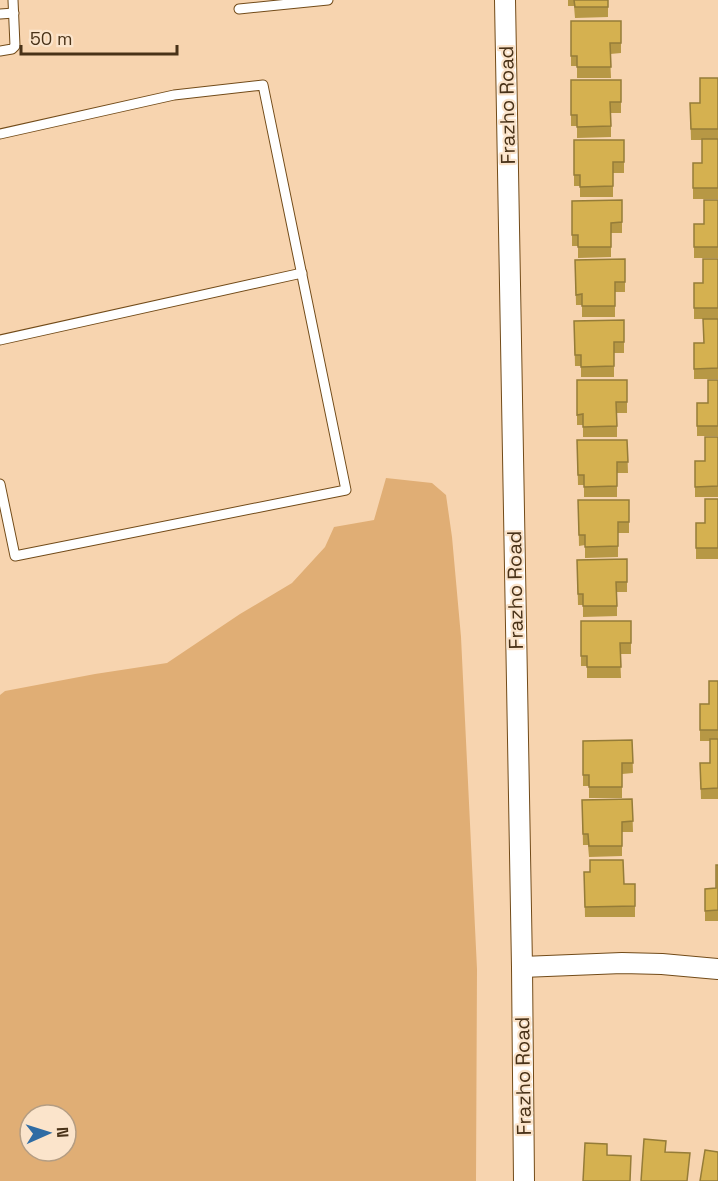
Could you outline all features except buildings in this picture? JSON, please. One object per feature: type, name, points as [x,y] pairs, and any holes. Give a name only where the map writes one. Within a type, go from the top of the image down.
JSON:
[{"type":"street","name":"Frazho Road","points":[[505,0],[524,1181]]},
{"type":"street","points":[[522,967],[642,963],[718,969]]},
{"type":"lane","points":[[0,51],[12,49],[15,46],[13,0]]},
{"type":"lane","points":[[239,9],[328,0]]},
{"type":"lane","points":[[0,14],[14,13]]},
{"type":"lane","points":[[0,134],[174,95],[263,85],[346,490],[15,556],[0,484]]},
{"type":"lane","points":[[0,340],[302,273]]},
{"type":"shaded area","points":[[386,478],[432,483],[446,495],[461,637],[477,969],[476,1181],[0,1181],[0,695],[5,691],[167,663],[240,614],[292,583],[325,547],[334,527],[374,520]]}]
